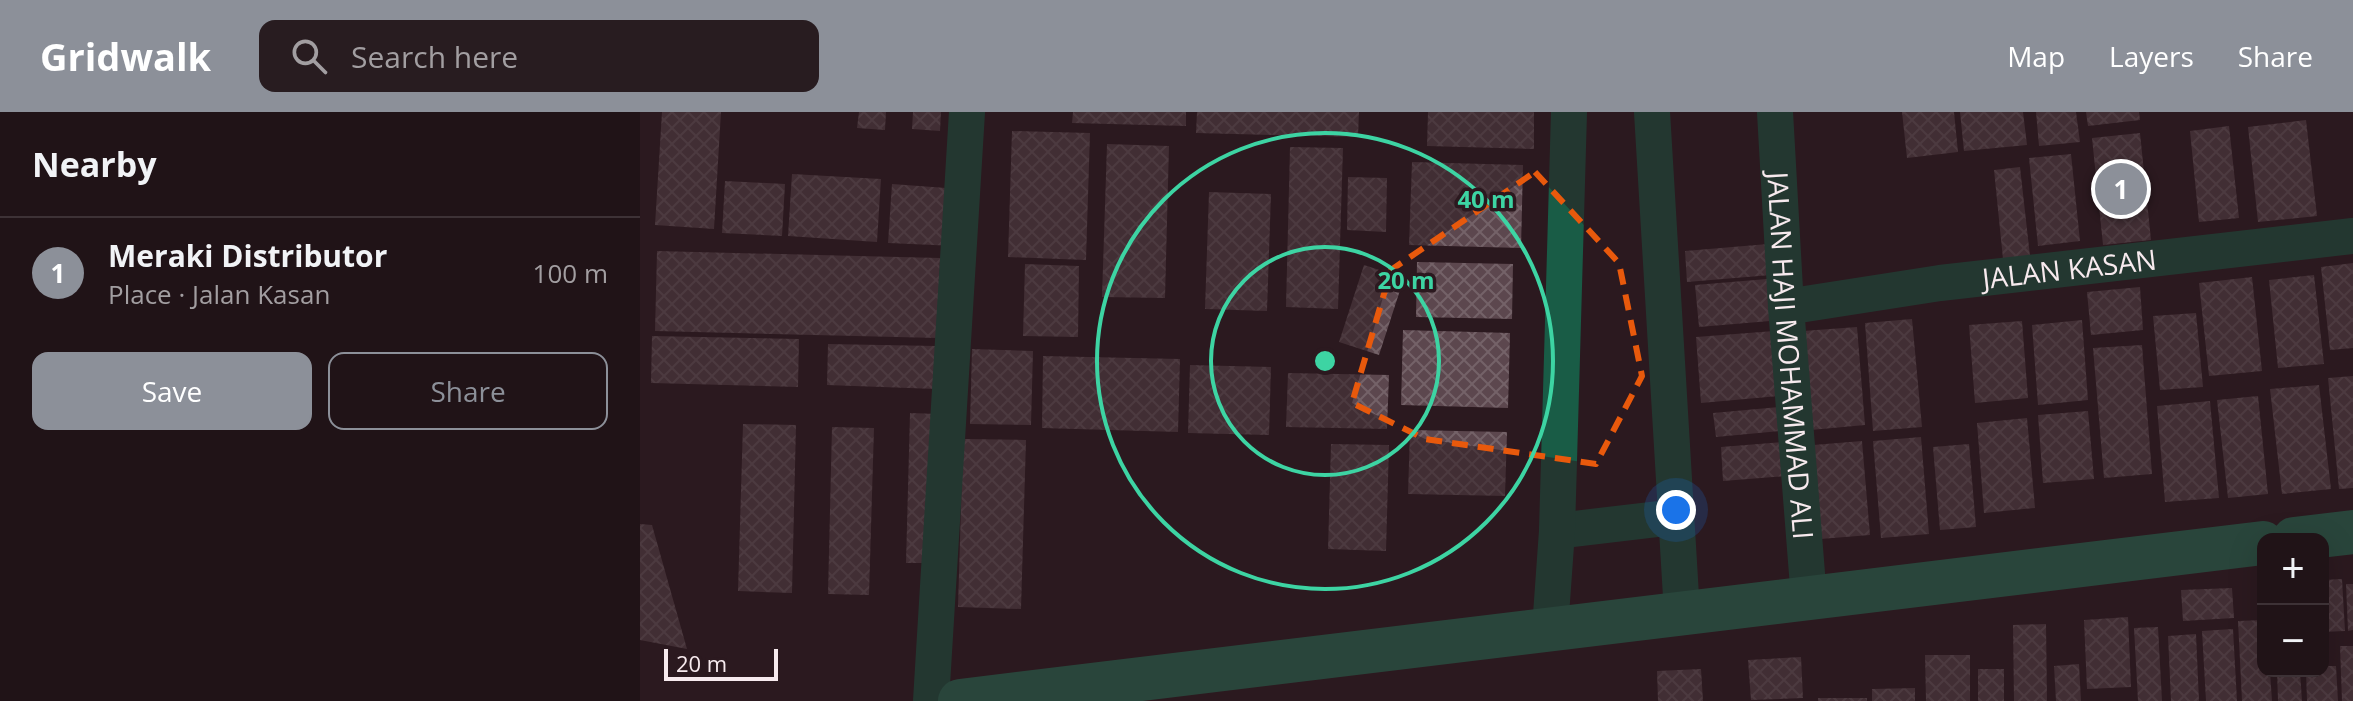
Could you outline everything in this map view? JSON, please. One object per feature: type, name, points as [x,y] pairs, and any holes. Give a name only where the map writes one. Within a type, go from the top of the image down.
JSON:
[{"type":"street","points":[[931,701],[967,112]]},
{"type":"street","points":[[1550,629],[1557,531],[1569,112]]},
{"type":"street","points":[[1652,112],[1682,613]]},
{"type":"street","name":"JALAN HAJI MOHAMMAD ALI","points":[[1775,112],[1786,307],[1809,599]]},
{"type":"street","name":"JALAN KASAN","points":[[1786,307],[1940,283],[2353,236]]},
{"type":"street","points":[[1557,531],[1675,517]]},
{"type":"street","points":[[2329,535],[2353,532]]},
{"type":"street","points":[[960,701],[2257,544]]},
{"type":"highlighted area","points":[[1535,172],[1619,263],[1642,376],[1596,464],[1425,439],[1352,403],[1391,270]]},
{"type":"building","points":[[662,112],[721,112],[714,229],[655,225]]},
{"type":"building","points":[[859,112],[886,112],[885,130],[857,128]]},
{"type":"building","points":[[913,112],[941,112],[940,131],[912,129]]},
{"type":"building","points":[[1073,112],[1186,112],[1186,126],[1072,123]]},
{"type":"building","points":[[1197,112],[1359,112],[1358,137],[1196,133]]},
{"type":"building","points":[[1428,112],[1534,112],[1534,149],[1427,146]]},
{"type":"building","points":[[1902,112],[1954,112],[1958,152],[1907,158]]},
{"type":"building","points":[[1960,112],[2023,112],[2027,145],[1964,151]]},
{"type":"building","points":[[2036,112],[2076,112],[2080,142],[2039,146]]},
{"type":"building","points":[[2086,112],[2139,112],[2140,120],[2088,126]]},
{"type":"building","points":[[2306,120],[2317,216],[2258,222],[2248,127]]},
{"type":"building","points":[[2229,126],[2239,218],[2199,222],[2190,131]]},
{"type":"building","points":[[1012,131],[1090,133],[1086,260],[1008,257]]},
{"type":"building","points":[[2140,133],[2151,240],[2103,245],[2092,138]]},
{"type":"building","points":[[1107,144],[1169,146],[1165,298],[1102,297]]},
{"type":"building","points":[[1290,147],[1343,148],[1338,309],[1286,307]]},
{"type":"building","points":[[2071,154],[2080,241],[2038,246],[2029,158]]},
{"type":"building","points":[[1412,162],[1523,165],[1521,248],[1409,245]]},
{"type":"building","points":[[2020,167],[2030,256],[2003,259],[1994,170]]},
{"type":"building","points":[[792,174],[881,179],[877,242],[788,236]]},
{"type":"building","points":[[1348,177],[1387,178],[1386,232],[1347,230]]},
{"type":"building","points":[[725,181],[785,184],[782,236],[722,233]]},
{"type":"building","points":[[892,184],[960,189],[956,246],[888,243]]},
{"type":"building","points":[[1209,192],[1271,194],[1267,311],[1205,309]]},
{"type":"building","points":[[1768,244],[1771,275],[1687,282],[1685,251]]},
{"type":"building","points":[[657,251],[940,258],[938,338],[655,331]]},
{"type":"building","points":[[1417,262],[1513,264],[1512,319],[1416,317]]},
{"type":"building","points":[[2353,263],[2353,348],[2330,350],[2321,267]]},
{"type":"building","points":[[1025,264],[1079,266],[1078,337],[1023,336]]},
{"type":"building","points":[[1364,265],[1404,278],[1379,355],[1339,342]]},
{"type":"building","points":[[2314,275],[2324,364],[2278,368],[2269,280]]},
{"type":"building","points":[[2252,277],[2262,371],[2209,376],[2199,283]]},
{"type":"building","points":[[1767,279],[1770,321],[1699,327],[1695,285]]},
{"type":"building","points":[[2140,287],[2143,330],[2091,335],[2087,292]]},
{"type":"building","points":[[2196,313],[2203,387],[2160,390],[2153,316]]},
{"type":"building","points":[[1912,319],[1922,427],[1873,431],[1865,323]]},
{"type":"building","points":[[2082,320],[2088,400],[2038,405],[2032,325]]},
{"type":"building","points":[[2022,321],[2028,398],[1975,403],[1969,325]]},
{"type":"building","points":[[1857,327],[1865,425],[1811,430],[1803,331]]},
{"type":"building","points":[[1403,330],[1510,333],[1508,408],[1401,405]]},
{"type":"building","points":[[1774,331],[1779,396],[1701,403],[1696,337]]},
{"type":"building","points":[[652,336],[799,339],[798,387],[651,383]]},
{"type":"building","points":[[828,344],[937,346],[936,389],[827,385]]},
{"type":"building","points":[[2142,345],[2152,474],[2104,478],[2093,348]]},
{"type":"building","points":[[972,349],[1033,351],[1031,425],[970,424]]},
{"type":"building","points":[[1043,356],[1180,359],[1178,432],[1042,428]]},
{"type":"building","points":[[1190,365],[1271,367],[1269,435],[1188,433]]},
{"type":"building","points":[[1288,373],[1389,375],[1387,429],[1286,427]]},
{"type":"building","points":[[2353,376],[2353,488],[2339,489],[2328,378]]},
{"type":"building","points":[[2319,385],[2331,489],[2282,494],[2270,389]]},
{"type":"building","points":[[2258,396],[2268,494],[2228,498],[2217,400]]},
{"type":"building","points":[[2210,401],[2219,498],[2165,502],[2157,406]]},
{"type":"building","points":[[1779,407],[1781,431],[1716,437],[1713,413]]},
{"type":"building","points":[[2088,411],[2094,479],[2043,483],[2038,415]]},
{"type":"building","points":[[910,413],[939,414],[935,563],[906,563]]},
{"type":"building","points":[[2027,418],[2035,508],[1984,513],[1977,423]]},
{"type":"building","points":[[743,424],[796,425],[792,593],[738,591]]},
{"type":"building","points":[[832,427],[874,428],[869,595],[828,594]]},
{"type":"building","points":[[1410,430],[1507,432],[1505,496],[1408,494]]},
{"type":"building","points":[[1921,437],[1929,534],[1881,538],[1873,441]]},
{"type":"building","points":[[963,439],[1026,440],[1021,609],[958,607]]},
{"type":"building","points":[[1862,441],[1870,535],[1808,540],[1801,446]]},
{"type":"building","points":[[1783,442],[1786,476],[1723,481],[1721,447]]},
{"type":"building","points":[[1331,444],[1389,445],[1386,551],[1328,549]]},
{"type":"building","points":[[1969,444],[1976,527],[1940,530],[1933,447]]},
{"type":"building","points":[[640,524],[652,525],[687,649],[640,640]]},
{"type":"building","points":[[2342,579],[2345,631],[2329,632],[2329,580]]},
{"type":"building","points":[[2346,584],[2353,584],[2353,630],[2348,631]]},
{"type":"building","points":[[2232,588],[2234,618],[2183,621],[2181,590]]},
{"type":"building","points":[[2128,617],[2131,687],[2087,689],[2084,620]]},
{"type":"building","points":[[2257,620],[2257,677],[2270,677],[2272,701],[2242,701],[2238,621]]},
{"type":"building","points":[[2046,624],[2047,701],[2014,701],[2013,625]]},
{"type":"building","points":[[2158,627],[2162,701],[2138,701],[2134,628]]},
{"type":"building","points":[[2233,629],[2237,701],[2206,701],[2202,631]]},
{"type":"building","points":[[2196,634],[2199,701],[2171,701],[2168,636]]},
{"type":"building","points":[[2340,646],[2353,646],[2353,701],[2342,701]]},
{"type":"building","points":[[1925,655],[1970,655],[1970,701],[1926,701]]},
{"type":"building","points":[[1801,657],[1803,698],[1751,700],[1748,660]]},
{"type":"building","points":[[2079,664],[2081,701],[2056,701],[2054,666]]},
{"type":"building","points":[[2329,666],[2336,666],[2338,701],[2307,701],[2306,677],[2329,677]]},
{"type":"building","points":[[1701,669],[1703,701],[1658,701],[1657,671]]},
{"type":"building","points":[[1978,669],[2004,669],[2004,701],[1978,701]]},
{"type":"building","points":[[2277,677],[2300,677],[2302,701],[2278,701]]},
{"type":"building","points":[[1915,688],[1915,701],[1872,701],[1872,689]]},
{"type":"building","points":[[1818,698],[1867,698],[1867,701],[1818,701]]},
{"type":"place","name":"Meraki Distributor","points":[[2121,189]]}]
